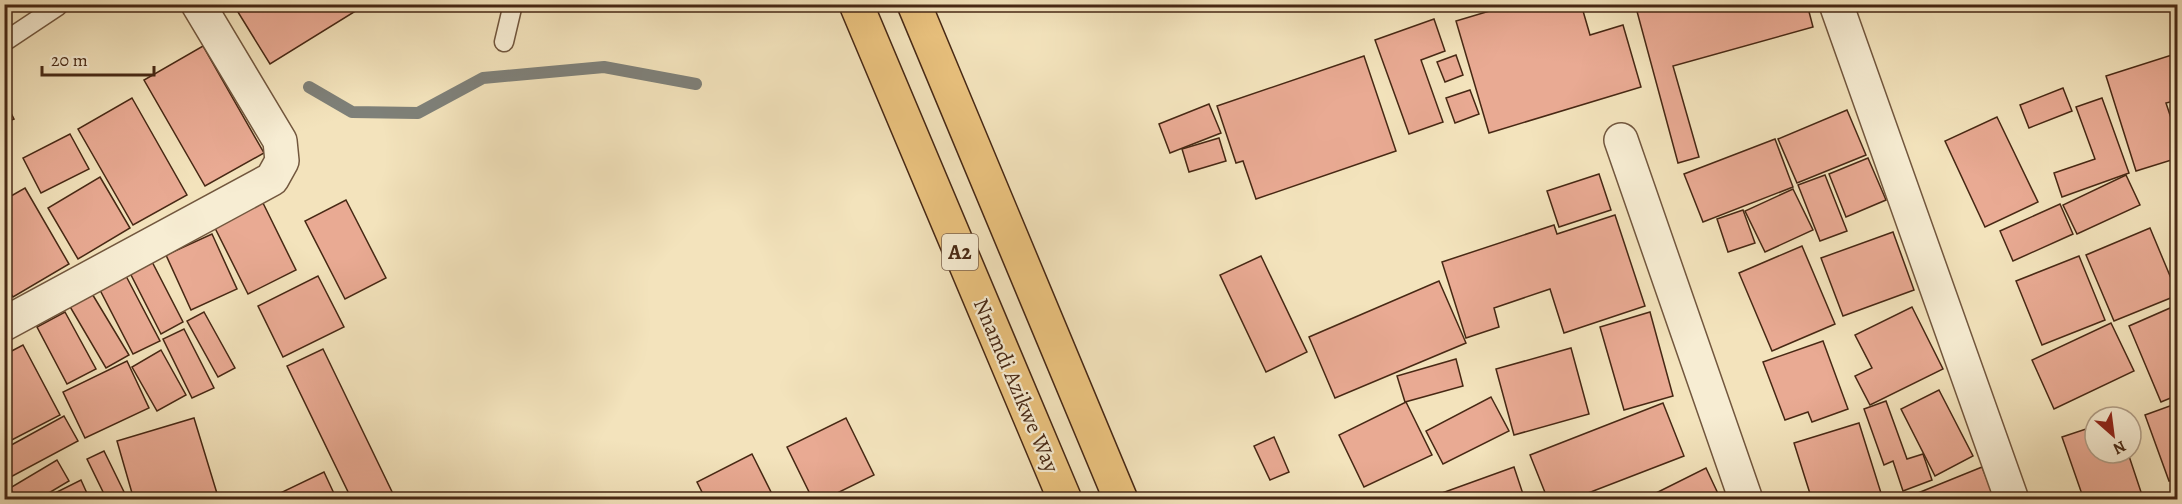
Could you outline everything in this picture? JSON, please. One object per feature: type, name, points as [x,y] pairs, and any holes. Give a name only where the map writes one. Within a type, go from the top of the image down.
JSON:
[{"type":"highway","name":"Nnamdi Azikwe Way","points":[[856,4],[1065,500]]},
{"type":"highway","name":"A2","points":[[914,4],[1121,500]]},
{"type":"street","points":[[4,324],[272,179],[282,161],[280,141],[198,4]]},
{"type":"street","points":[[1836,4],[2012,500]]},
{"type":"street","points":[[1621,140],[1746,500]]},
{"type":"lane","points":[[504,42],[513,4]]},
{"type":"lane","points":[[4,42],[58,6]]},
{"type":"building","points":[[233,4],[367,4],[270,64]]},
{"type":"building","points":[[1513,4],[1581,4],[1590,35],[1623,25],[1641,87],[1489,133],[1456,21]]},
{"type":"building","points":[[1635,4],[1807,4],[1813,27],[1673,66],[1699,157],[1678,163]]},
{"type":"building","points":[[1434,19],[1445,51],[1421,60],[1443,122],[1409,134],[1375,40]]},
{"type":"building","points":[[203,46],[264,153],[205,186],[144,80]]},
{"type":"building","points":[[2178,53],[2178,100],[2166,103],[2178,139],[2178,158],[2136,171],[2106,76]]},
{"type":"building","points":[[1456,55],[1463,75],[1445,82],[1437,62]]},
{"type":"building","points":[[1364,56],[1396,151],[1256,199],[1243,161],[1236,163],[1217,106]]},
{"type":"building","points":[[2063,88],[2072,111],[2029,128],[2020,105]]},
{"type":"building","points":[[1470,90],[1479,114],[1455,123],[1446,98]]},
{"type":"building","points":[[132,98],[187,195],[133,225],[78,129]]},
{"type":"building","points":[[2102,98],[2129,173],[2062,197],[2054,173],[2095,159],[2076,107]]},
{"type":"building","points":[[4,99],[14,119],[4,123]]},
{"type":"building","points":[[1209,104],[1221,133],[1170,153],[1159,124]]},
{"type":"building","points":[[1847,110],[1866,155],[1797,183],[1778,139]]},
{"type":"building","points":[[1997,117],[2038,202],[1985,227],[1945,141]]},
{"type":"building","points":[[70,134],[89,169],[41,193],[23,158]]},
{"type":"building","points":[[1219,138],[1226,161],[1189,172],[1182,149]]},
{"type":"building","points":[[1775,139],[1793,187],[1703,222],[1684,174]]},
{"type":"building","points":[[1868,158],[1886,200],[1846,217],[1829,174]]},
{"type":"building","points":[[1599,174],[1611,210],[1559,227],[1547,191]]},
{"type":"building","points":[[1825,175],[1847,231],[1820,241],[1798,185]]},
{"type":"building","points":[[2126,175],[2140,205],[2077,234],[2063,205]]},
{"type":"building","points":[[100,177],[130,228],[78,259],[48,208]]},
{"type":"building","points":[[25,188],[69,264],[13,297],[4,283],[4,200]]},
{"type":"building","points":[[1793,189],[1813,230],[1765,252],[1745,211]]},
{"type":"building","points":[[346,200],[386,278],[345,299],[305,221]]},
{"type":"building","points":[[262,201],[296,270],[248,294],[214,226]]},
{"type":"building","points":[[2060,204],[2073,234],[2013,261],[2000,231]]},
{"type":"building","points":[[1743,210],[1755,243],[1728,252],[1717,219]]},
{"type":"building","points":[[1615,215],[1645,306],[1564,333],[1550,289],[1494,308],[1499,327],[1466,338],[1442,262],[1554,225],[1557,234]]},
{"type":"building","points":[[2150,228],[2178,295],[2114,321],[2086,255]]},
{"type":"building","points":[[1893,232],[1914,290],[1843,316],[1821,258]]},
{"type":"building","points":[[212,234],[237,289],[191,310],[166,255]]},
{"type":"building","points":[[1802,246],[1835,324],[1772,351],[1739,273]]},
{"type":"building","points":[[148,254],[183,322],[161,334],[126,265]]},
{"type":"building","points":[[1261,256],[1307,352],[1266,372],[1220,275]]},
{"type":"building","points":[[2079,256],[2105,320],[2042,345],[2016,281]]},
{"type":"building","points":[[126,276],[160,341],[133,354],[100,290]]},
{"type":"building","points":[[318,276],[344,327],[283,357],[258,306]]},
{"type":"building","points":[[1439,281],[1466,343],[1335,398],[1309,337]]},
{"type":"building","points":[[91,292],[129,355],[106,368],[69,305]]},
{"type":"building","points":[[2177,305],[2178,395],[2161,402],[2129,326]]},
{"type":"building","points":[[1912,307],[1943,369],[1870,405],[1855,376],[1872,368],[1855,335]]},
{"type":"building","points":[[65,312],[96,369],[67,384],[37,327]]},
{"type":"building","points":[[204,312],[235,368],[218,377],[187,321]]},
{"type":"building","points":[[1650,312],[1673,396],[1624,410],[1600,327]]},
{"type":"building","points":[[2111,323],[2134,371],[2054,409],[2032,360]]},
{"type":"building","points":[[184,329],[214,388],[192,398],[163,339]]},
{"type":"building","points":[[1823,341],[1848,409],[1812,422],[1808,412],[1785,420],[1763,362]]},
{"type":"building","points":[[23,345],[60,415],[4,444],[4,355]]},
{"type":"building","points":[[1571,348],[1589,414],[1514,435],[1496,369]]},
{"type":"building","points":[[323,349],[396,500],[352,500],[287,366]]},
{"type":"building","points":[[161,350],[186,395],[157,411],[132,367]]},
{"type":"building","points":[[1456,359],[1463,386],[1405,402],[1397,376]]},
{"type":"building","points":[[127,361],[149,408],[85,438],[63,392]]},
{"type":"building","points":[[1939,390],[1973,456],[1935,476],[1901,409]]},
{"type":"building","points":[[1491,397],[1509,431],[1443,464],[1426,431]]},
{"type":"building","points":[[1886,401],[1907,459],[1923,454],[1932,480],[1903,491],[1893,461],[1884,465],[1864,409]]},
{"type":"building","points":[[1406,402],[1432,455],[1364,487],[1339,435]]},
{"type":"building","points":[[1663,403],[1684,456],[1570,500],[1548,500],[1530,455]]},
{"type":"building","points":[[2178,403],[2178,478],[2169,481],[2145,415]]},
{"type":"building","points":[[64,416],[78,441],[5,480],[4,449]]},
{"type":"building","points":[[194,418],[219,500],[134,500],[117,441]]},
{"type":"building","points":[[846,418],[874,475],[823,500],[813,500],[787,447]]},
{"type":"building","points":[[1859,423],[1881,493],[1861,500],[1812,500],[1794,443]]},
{"type":"building","points":[[2083,430],[2083,465],[2132,465],[2142,495],[2127,500],[2084,500],[2062,437]]},
{"type":"building","points":[[1274,437],[1289,472],[1270,480],[1254,446]]},
{"type":"building","points":[[104,451],[128,500],[107,500],[87,459]]},
{"type":"building","points":[[752,454],[775,500],[706,500],[697,482]]},
{"type":"building","points":[[57,460],[69,481],[37,500],[17,500],[10,488]]},
{"type":"building","points":[[1514,467],[1525,500],[1444,500],[1442,493]]},
{"type":"building","points":[[1982,467],[1995,500],[1909,500],[1908,497]]},
{"type":"building","points":[[1706,468],[1721,500],[1642,500]]},
{"type":"building","points":[[324,472],[337,500],[278,500],[276,495]]},
{"type":"building","points":[[81,480],[90,500],[41,500]]},
{"type":"waterway","points":[[309,87],[352,112],[418,113],[483,78],[604,67],[696,84]]}]
